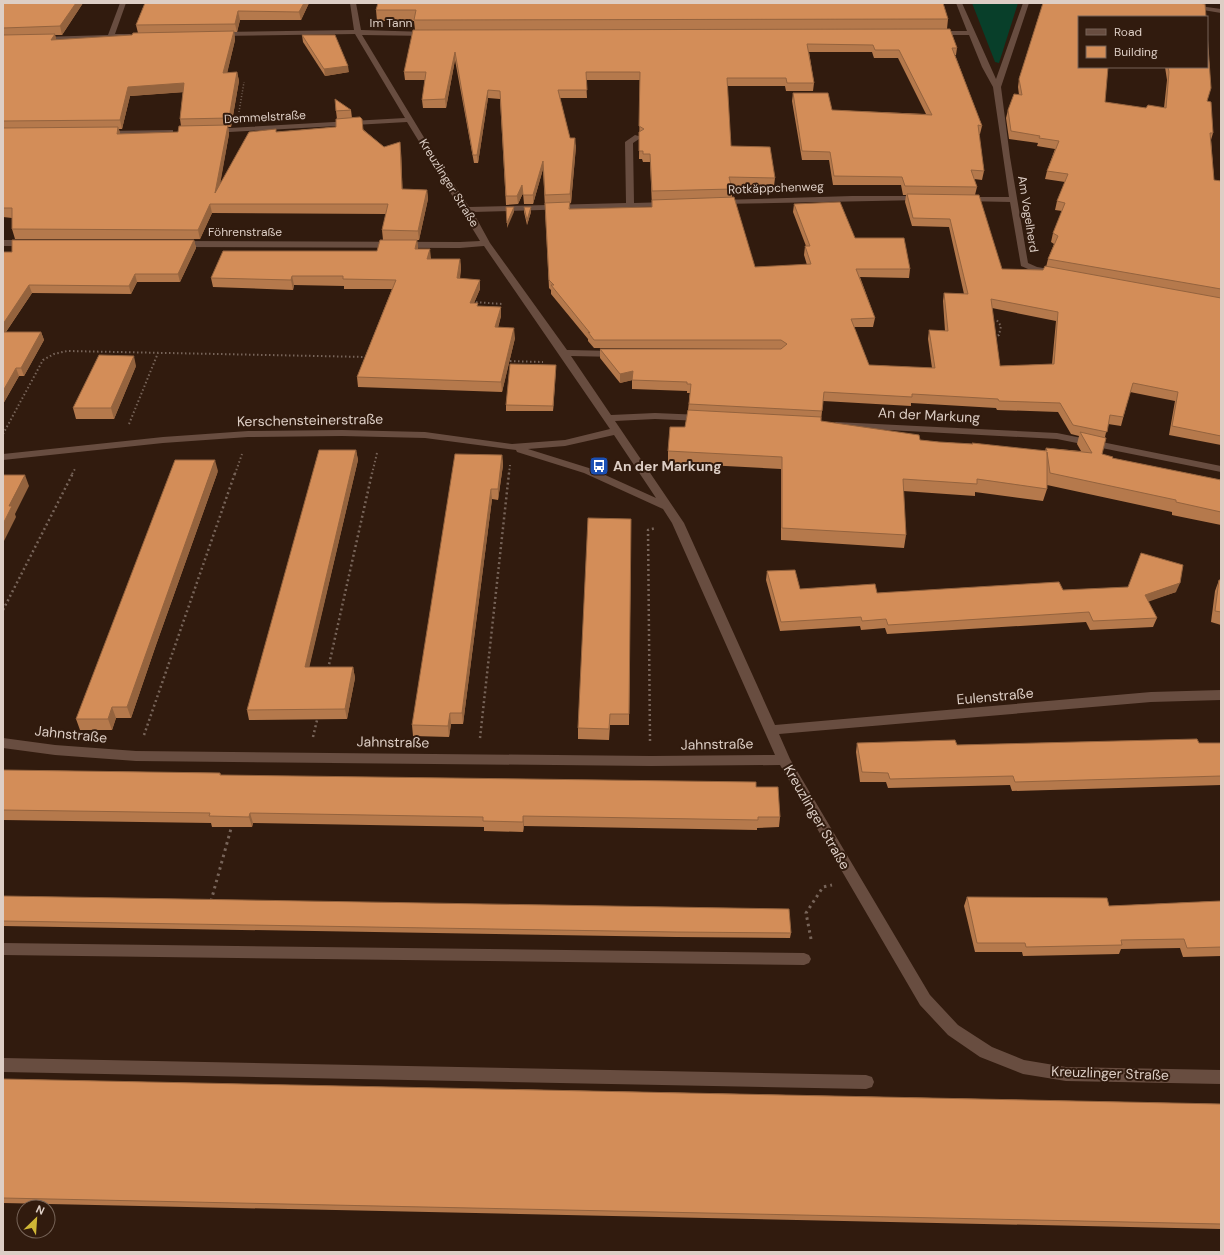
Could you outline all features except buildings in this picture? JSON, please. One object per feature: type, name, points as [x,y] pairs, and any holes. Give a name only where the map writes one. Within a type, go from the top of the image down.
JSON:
[{"type":"street","points":[[111,36],[123,3]]},
{"type":"street","name":"Kreuzlinger Straße","points":[[353,3],[358,33],[409,120],[467,210],[486,243],[571,363],[678,523],[772,730],[784,760],[925,1000],[953,1030],[986,1052],[1023,1067],[1066,1074],[1221,1077]]},
{"type":"street","points":[[959,3],[986,68],[997,87]]},
{"type":"street","points":[[997,87],[1026,3]]},
{"type":"street","points":[[1164,3],[1221,10]]},
{"type":"street","points":[[927,33],[971,33]]},
{"type":"street","name":"Im Tann","points":[[211,34],[438,34]]},
{"type":"street","points":[[36,39],[138,36]]},
{"type":"street","name":"Am Vogelherd","points":[[997,87],[1013,200],[1024,264],[1035,269],[1064,274]]},
{"type":"street","name":"Demmelstraße","points":[[206,132],[409,120]]},
{"type":"street","points":[[96,133],[180,132]]},
{"type":"street","points":[[420,137],[431,135]]},
{"type":"street","points":[[630,205],[629,142],[638,136]]},
{"type":"street","name":"Rotkäppchenweg","points":[[708,202],[839,198],[934,199]]},
{"type":"street","points":[[954,199],[1013,200]]},
{"type":"street","points":[[467,210],[674,203]]},
{"type":"street","points":[[3,243],[35,243]]},
{"type":"street","name":"Föhrenstraße","points":[[173,244],[460,245],[486,243]]},
{"type":"street","points":[[563,353],[625,354]]},
{"type":"street","points":[[608,418],[655,416],[712,419]]},
{"type":"street","name":"An der Markung","points":[[824,424],[1057,436],[1221,469]]},
{"type":"street","name":"Kerschensteinerstraße","points":[[3,457],[248,434],[383,434],[432,436],[512,447],[565,443],[616,431]]},
{"type":"street","points":[[512,447],[588,471],[636,491],[668,508]]},
{"type":"street","name":"Eulenstraße","points":[[772,730],[1151,697],[1221,695]]},
{"type":"street","name":"Jahnstraße","points":[[3,743],[55,750],[136,756],[478,760],[784,760]]},
{"type":"street","points":[[3,949],[804,959]]},
{"type":"street","points":[[3,1065],[866,1082]]},
{"type":"path","points":[[236,131],[244,82]]},
{"type":"path","points":[[464,302],[509,304],[526,301]]},
{"type":"path","points":[[988,340],[999,335],[1001,326],[996,318]]},
{"type":"path","points":[[3,434],[43,360],[68,351],[374,357]]},
{"type":"path","points":[[121,445],[158,352]]},
{"type":"path","points":[[500,361],[571,363]]},
{"type":"path","points":[[136,756],[248,434]]},
{"type":"path","points":[[328,670],[383,434]]},
{"type":"path","points":[[478,760],[512,447]]},
{"type":"path","points":[[3,610],[85,449]]},
{"type":"path","points":[[651,761],[648,530],[678,523]]},
{"type":"path","points":[[309,757],[319,710]]},
{"type":"path","points":[[209,907],[234,818]]},
{"type":"path","points":[[804,959],[815,958],[806,913],[823,888],[854,879]]},
{"type":"green space","points":[[972,3],[1018,3],[999,63],[995,62]]},
{"type":"place","name":"An der Markung","points":[[599,466]]}]
